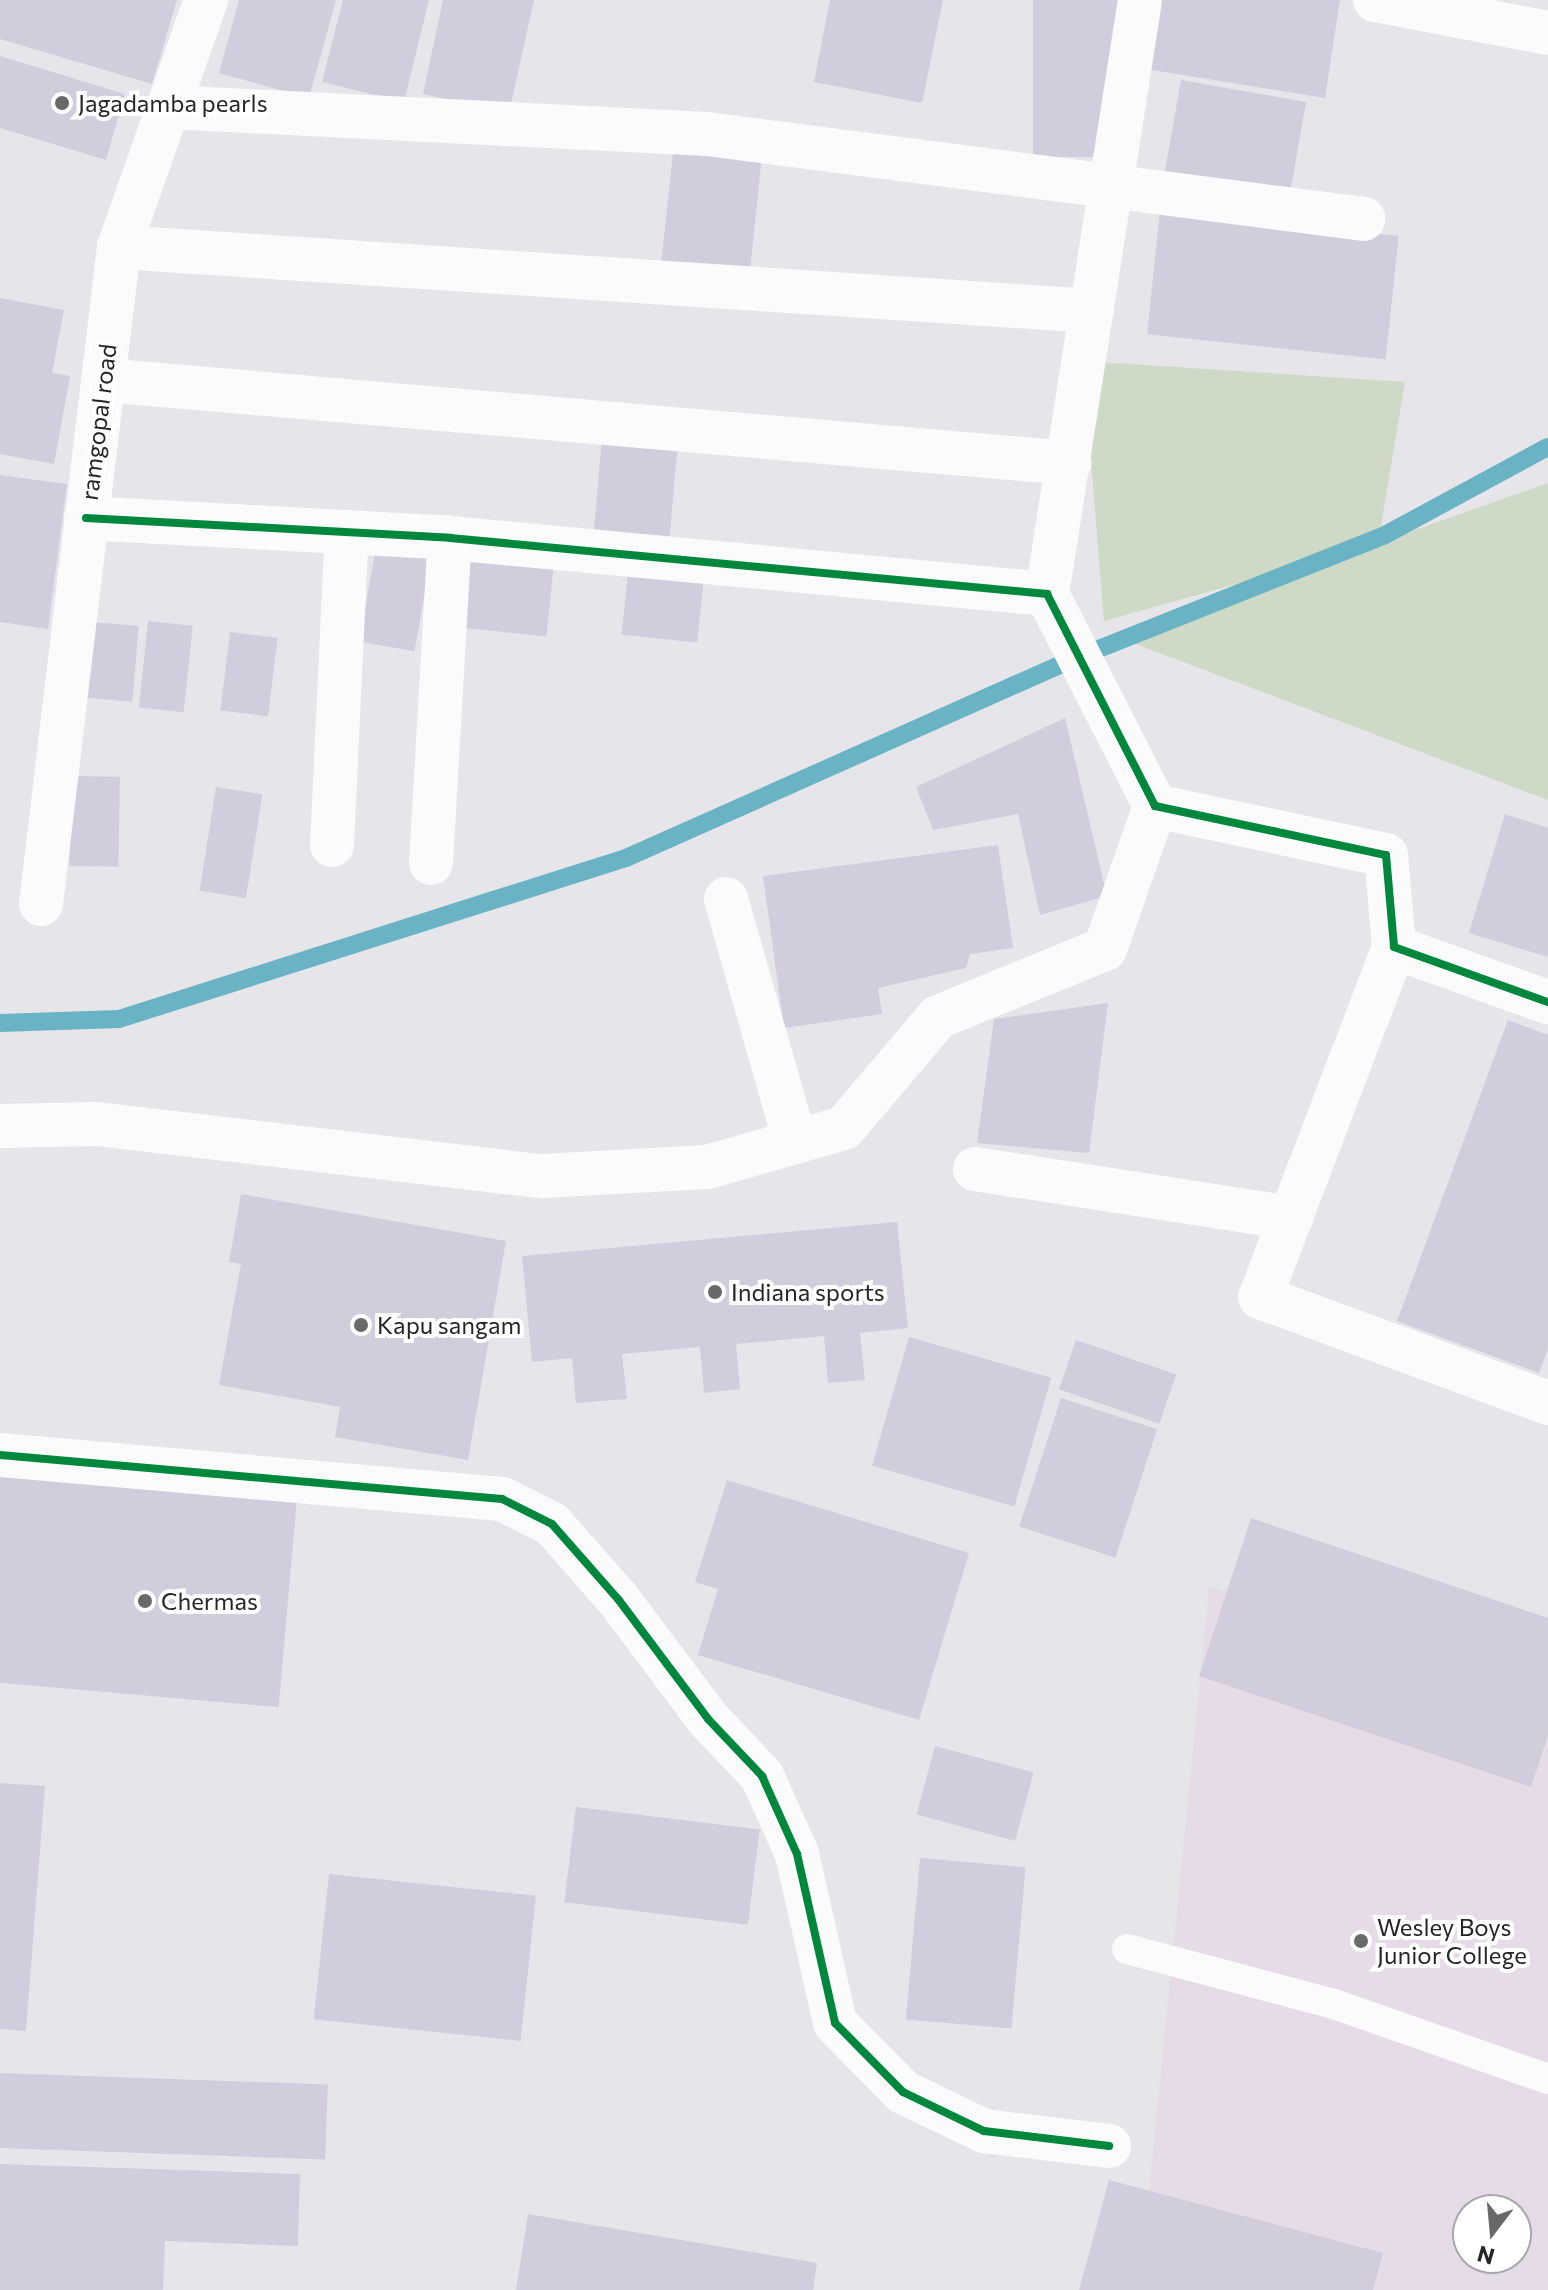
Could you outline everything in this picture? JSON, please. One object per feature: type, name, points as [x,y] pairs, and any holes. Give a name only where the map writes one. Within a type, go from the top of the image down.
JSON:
[{"type":"street","name":"ramgopal road","points":[[41,904],[119,247],[206,0]]},
{"type":"street","points":[[0,1126],[97,1124],[542,1176],[707,1167],[844,1128],[938,1017],[1105,949],[1155,806],[1099,705],[1053,605],[1069,463],[1140,0]]},
{"type":"street","points":[[1375,0],[1548,33]]},
{"type":"street","points":[[168,107],[707,134],[1364,219]]},
{"type":"street","points":[[119,247],[1092,311]]},
{"type":"street","points":[[103,380],[1069,463]]},
{"type":"street","points":[[86,518],[450,538],[1053,605]]},
{"type":"street","points":[[332,845],[347,532]]},
{"type":"street","points":[[431,863],[450,538]]},
{"type":"street","points":[[1155,806],[1386,855],[1394,947],[1260,1297],[1548,1403]]},
{"type":"street","points":[[726,899],[795,1142]]},
{"type":"street","points":[[1394,947],[1548,1002]]},
{"type":"street","points":[[975,1169],[1291,1218]]},
{"type":"street","points":[[0,1455],[502,1499],[552,1524],[618,1599],[708,1719],[762,1776],[797,1854],[835,2023],[903,2092],[984,2131],[1109,2146]]},
{"type":"lane","points":[[1127,1949],[1334,2004],[1548,2079]]},
{"type":"shaded area","name":"Wesley Boys Junior College","points":[[1209,1587],[1548,1672],[1548,2290],[1139,2290]]},
{"type":"green space","points":[[1083,361],[1405,382],[1378,543],[1548,483],[1548,800],[1133,643],[1368,547],[1104,621]]},
{"type":"building","points":[[0,0],[177,0],[152,84],[0,39]]},
{"type":"building","points":[[239,0],[336,0],[309,98],[219,73]]},
{"type":"building","points":[[343,0],[429,0],[404,102],[322,82]]},
{"type":"building","points":[[443,0],[534,0],[509,113],[423,94]]},
{"type":"building","points":[[830,0],[943,0],[922,103],[814,82]]},
{"type":"building","points":[[1033,0],[1130,0],[1130,157],[1033,157]]},
{"type":"building","points":[[1157,0],[1340,0],[1325,98],[1146,69]]},
{"type":"building","points":[[0,56],[125,94],[106,160],[0,128]]},
{"type":"building","points":[[1181,80],[1306,102],[1288,203],[1163,181]]},
{"type":"building","points":[[674,142],[763,151],[750,271],[661,261]]},
{"type":"building","points":[[1160,211],[1399,236],[1386,359],[1147,334]]},
{"type":"building","points":[[0,298],[64,310],[52,373],[70,376],[54,464],[0,454]]},
{"type":"building","points":[[602,438],[678,445],[670,537],[594,531]]},
{"type":"building","points":[[0,475],[67,484],[48,629],[0,622]]},
{"type":"building","points":[[376,547],[431,557],[414,651],[359,642]]},
{"type":"building","points":[[460,559],[553,569],[546,636],[453,627]]},
{"type":"building","points":[[628,573],[704,581],[697,643],[622,635]]},
{"type":"building","points":[[148,621],[193,626],[184,712],[139,708]]},
{"type":"building","points":[[92,622],[139,626],[132,702],[85,698]]},
{"type":"building","points":[[230,632],[278,638],[268,716],[220,710]]},
{"type":"building","points":[[1065,718],[1107,896],[1040,915],[1018,814],[933,830],[916,787]]},
{"type":"building","points":[[71,776],[120,777],[118,867],[69,866]]},
{"type":"building","points":[[216,787],[262,794],[246,898],[200,891]]},
{"type":"building","points":[[1505,814],[1548,828],[1548,957],[1469,933]]},
{"type":"building","points":[[998,845],[1013,948],[970,954],[966,968],[878,988],[882,1014],[784,1028],[763,876]]},
{"type":"building","points":[[1108,1003],[1089,1153],[977,1143],[994,1019]]},
{"type":"building","points":[[1508,1020],[1548,1035],[1548,1349],[1539,1373],[1397,1321]]},
{"type":"building","name":"Kapu sangam","points":[[241,1194],[506,1241],[468,1460],[335,1437],[340,1407],[219,1385],[241,1264],[229,1262]]},
{"type":"building","name":"Indiana sports","points":[[897,1222],[908,1328],[860,1333],[865,1380],[828,1383],[824,1336],[736,1344],[740,1389],[704,1393],[700,1347],[622,1354],[627,1399],[576,1403],[572,1358],[532,1362],[522,1256]]},
{"type":"building","points":[[909,1337],[1051,1378],[1014,1507],[872,1466]]},
{"type":"building","points":[[1076,1340],[1176,1375],[1159,1424],[1059,1389]]},
{"type":"building","points":[[1061,1398],[1157,1429],[1115,1558],[1019,1526]]},
{"type":"building","points":[[0,1462],[298,1488],[279,1707],[0,1683]]},
{"type":"building","points":[[727,1480],[969,1553],[919,1720],[698,1655],[718,1589],[695,1582]]},
{"type":"building","points":[[1251,1518],[1548,1618],[1548,1736],[1531,1787],[1199,1676]]},
{"type":"building","points":[[935,1746],[1034,1772],[1015,1841],[917,1815]]},
{"type":"building","points":[[0,1783],[45,1786],[26,2031],[0,2029]]},
{"type":"building","points":[[576,1807],[760,1830],[748,1925],[564,1902]]},
{"type":"building","points":[[920,1858],[1026,1867],[1011,2029],[906,2019]]},
{"type":"building","points":[[329,1874],[536,1896],[521,2041],[314,2019]]},
{"type":"building","points":[[0,2073],[328,2084],[325,2159],[0,2148]]},
{"type":"building","points":[[0,2164],[300,2174],[298,2246],[165,2241],[163,2290],[0,2290]]},
{"type":"building","points":[[1109,2180],[1383,2253],[1373,2290],[1079,2290]]},
{"type":"building","points":[[528,2214],[817,2263],[813,2290],[516,2290]]},
{"type":"waterway","points":[[0,1023],[119,1019],[626,858],[1071,660],[1385,535],[1548,447]]},
{"type":"cycle path","points":[[86,518],[450,538],[1047,594],[1155,806],[1386,855],[1394,947],[1548,1002]]},
{"type":"cycle path","points":[[0,1455],[502,1499],[552,1524],[618,1599],[708,1719],[762,1776],[797,1854],[835,2023],[903,2092],[984,2131],[1109,2146]]},
{"type":"place","name":"Jagadamba pearls","points":[[62,103]]},
{"type":"place","name":"Indiana sports","points":[[715,1292]]},
{"type":"place","name":"Kapu sangam","points":[[361,1325]]},
{"type":"place","name":"Chermas","points":[[145,1601]]},
{"type":"place","name":"Wesley Boys Junior College","points":[[1361,1941]]}]
